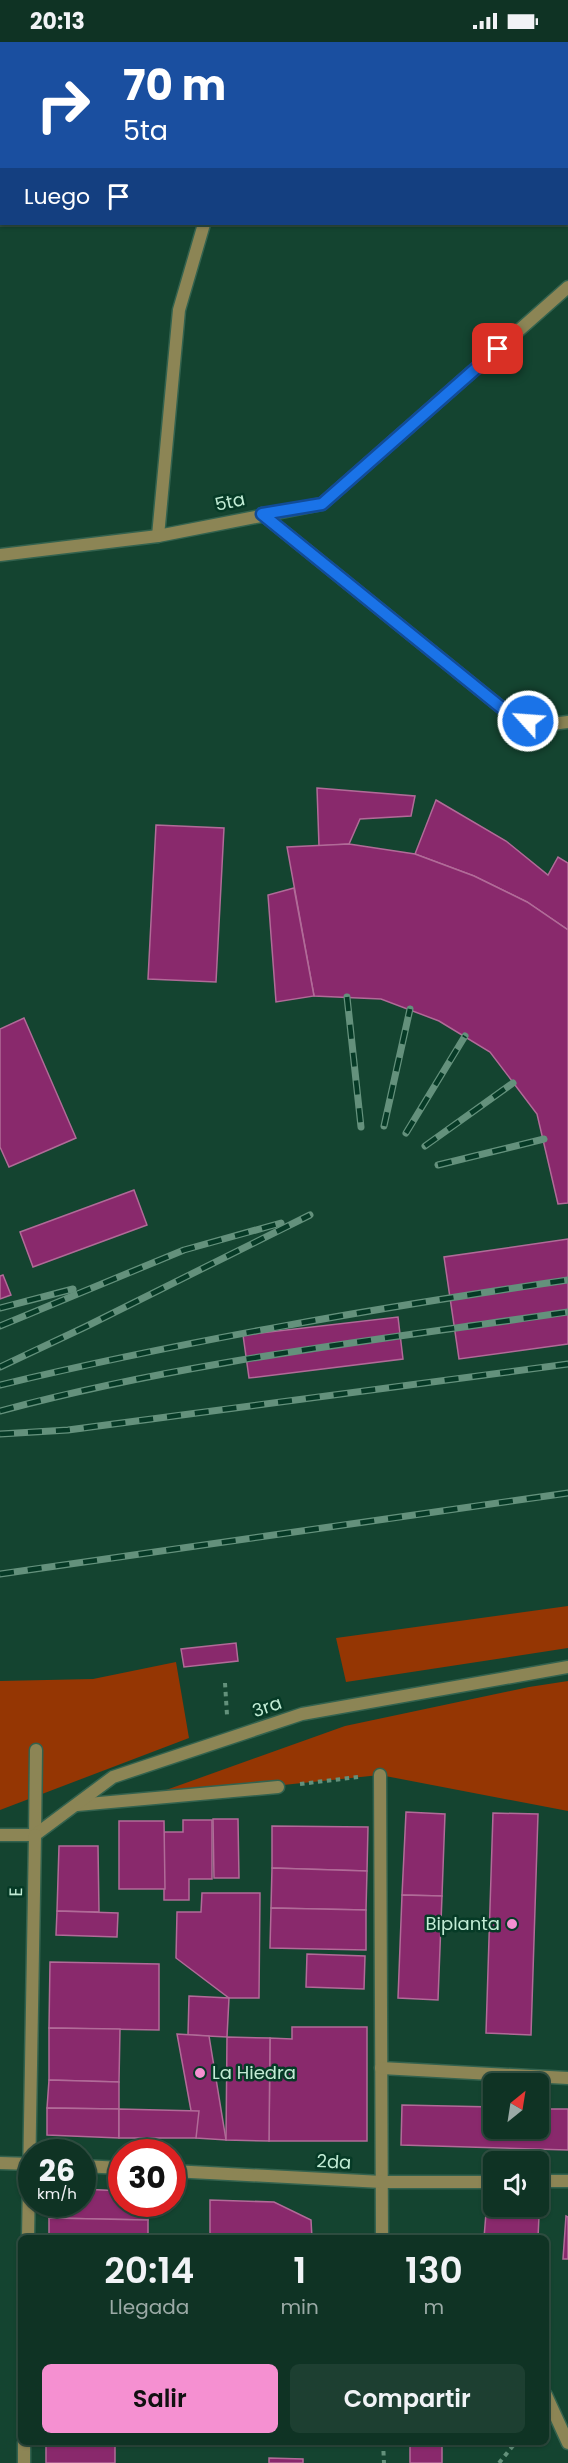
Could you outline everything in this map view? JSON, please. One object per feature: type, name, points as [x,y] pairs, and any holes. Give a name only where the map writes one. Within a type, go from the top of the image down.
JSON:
[{"type":"street","points":[[158,536],[179,309],[204,225]]},
{"type":"street","name":"5ta","points":[[0,555],[158,536],[322,504],[568,287]]},
{"type":"street","points":[[262,514],[513,717],[544,725],[568,722]]},
{"type":"street","name":"3ra","points":[[35,1835],[113,1777],[302,1714],[568,1667]]},
{"type":"street","name":"E","points":[[30,2139],[36,1750]]},
{"type":"street","points":[[380,1775],[384,2235]]},
{"type":"street","points":[[75,1805],[278,1787]]},
{"type":"street","points":[[0,1835],[35,1835]]},
{"type":"street","points":[[381,2068],[568,2078]]},
{"type":"street","points":[[0,2163],[18,2163]]},
{"type":"street","name":"2da","points":[[186,2172],[382,2182],[483,2182]]},
{"type":"street","points":[[549,2181],[568,2181]]},
{"type":"street","name":"E","points":[[28,2235],[29,2217]]},
{"type":"street","points":[[549,2401],[568,2443]]},
{"type":"street","points":[[24,2445],[24,2463]]},
{"type":"path","points":[[225,1683],[230,1739]]},
{"type":"path","points":[[278,1787],[380,1775]]},
{"type":"path","points":[[383,2445],[384,2463]]},
{"type":"path","points":[[499,2463],[514,2445]]},
{"type":"shaded area","points":[[568,1606],[568,1648],[346,1682],[336,1638]]},
{"type":"shaded area","points":[[176,1662],[189,1738],[0,1810],[0,1681],[93,1679]]},
{"type":"shaded area","points":[[568,1681],[568,1811],[380,1775],[138,1800],[345,1726],[529,1687]]},
{"type":"building","points":[[317,788],[415,796],[411,816],[360,819],[349,844],[319,846]]},
{"type":"building","points":[[436,800],[506,841],[548,875],[558,857],[568,863],[568,930],[527,902],[474,876],[415,854]]},
{"type":"building","points":[[156,825],[224,828],[216,982],[148,979]]},
{"type":"building","points":[[349,844],[415,854],[474,876],[527,902],[568,930],[568,1203],[558,1204],[537,1114],[490,1052],[439,1021],[381,999],[314,996],[287,847]]},
{"type":"building","points":[[294,888],[314,996],[276,1002],[268,895]]},
{"type":"building","points":[[24,1018],[76,1138],[9,1167],[0,1147],[0,1029]]},
{"type":"building","points":[[134,1190],[147,1225],[33,1267],[20,1232]]},
{"type":"building","points":[[568,1239],[568,1344],[459,1359],[444,1257]]},
{"type":"building","points":[[3,1275],[11,1295],[0,1299],[0,1276]]},
{"type":"building","points":[[398,1317],[403,1359],[249,1378],[243,1335]]},
{"type":"building","points":[[236,1643],[238,1661],[184,1667],[181,1649]]},
{"type":"building","name":"Biplanta","points":[[406,1812],[445,1814],[442,1896],[402,1895]]},
{"type":"building","name":"Biplanta","points":[[493,1813],[538,1814],[531,2035],[486,2033]]},
{"type":"building","points":[[213,1819],[238,1819],[239,1878],[214,1878]]},
{"type":"building","points":[[183,1820],[212,1820],[212,1879],[189,1879],[189,1900],[164,1900],[164,1832],[183,1832]]},
{"type":"building","points":[[119,1821],[164,1821],[165,1889],[119,1889]]},
{"type":"building","points":[[272,1826],[368,1827],[367,1871],[272,1868]]},
{"type":"building","points":[[59,1846],[98,1846],[99,1912],[57,1911]]},
{"type":"building","points":[[272,1868],[367,1871],[366,1910],[271,1908]]},
{"type":"building","points":[[202,1893],[260,1893],[259,1998],[229,1998],[176,1958],[177,1912],[201,1912]]},
{"type":"building","name":"Biplanta","points":[[402,1895],[442,1896],[438,2000],[398,1998]]},
{"type":"building","points":[[271,1908],[366,1910],[366,1950],[270,1948]]},
{"type":"building","points":[[57,1911],[118,1913],[117,1937],[56,1935]]},
{"type":"building","points":[[307,1954],[365,1956],[364,1989],[306,1987]]},
{"type":"building","points":[[50,1962],[159,1964],[159,2030],[49,2028]]},
{"type":"building","points":[[189,1996],[229,1998],[227,2037],[188,2035]]},
{"type":"building","points":[[292,2027],[367,2027],[367,2141],[269,2141],[270,2038],[292,2039]]},
{"type":"building","points":[[49,2028],[120,2029],[119,2082],[49,2080]]},
{"type":"building","name":"La Hiedra","points":[[177,2034],[209,2036],[226,2140],[196,2138]]},
{"type":"building","points":[[227,2037],[270,2038],[269,2141],[226,2140]]},
{"type":"building","points":[[49,2080],[119,2082],[119,2109],[47,2108]]},
{"type":"building","points":[[402,2105],[483,2107],[483,2139],[549,2139],[549,2109],[568,2109],[568,2150],[401,2145]]},
{"type":"building","points":[[47,2108],[119,2109],[119,2138],[47,2135]]},
{"type":"building","points":[[119,2109],[199,2111],[196,2138],[119,2138]]},
{"type":"building","points":[[96,2190],[108,2190],[108,2217],[148,2217],[148,2220],[49,2218],[96,2217]]},
{"type":"building","points":[[210,2200],[274,2202],[311,2220],[312,2235],[210,2235]]},
{"type":"building","points":[[566,2216],[568,2217],[568,2259],[563,2259]]},
{"type":"building","points":[[486,2217],[539,2217],[538,2235],[484,2235]]},
{"type":"building","points":[[49,2218],[148,2220],[148,2235],[49,2235]]},
{"type":"building","points":[[46,2445],[115,2446],[115,2463],[46,2463]]},
{"type":"building","points":[[410,2445],[442,2445],[442,2463],[410,2463]]},
{"type":"building","points":[[269,2458],[303,2459],[303,2463],[269,2463]]},
{"type":"railway","points":[[347,997],[361,1127]]},
{"type":"railway","points":[[384,1126],[410,1009]]},
{"type":"railway","points":[[406,1133],[465,1036]]},
{"type":"railway","points":[[425,1146],[513,1083]]},
{"type":"railway","points":[[438,1165],[544,1139]]},
{"type":"railway","points":[[0,1367],[310,1215]]},
{"type":"railway","points":[[0,1326],[184,1250],[281,1223]]},
{"type":"railway","points":[[0,1385],[212,1339],[568,1280]]},
{"type":"railway","points":[[0,1308],[73,1289]]},
{"type":"railway","points":[[0,1411],[140,1378],[211,1365],[568,1312]]},
{"type":"railway","points":[[0,1434],[68,1430],[568,1364]]},
{"type":"railway","points":[[0,1574],[568,1493]]},
{"type":"place","name":"Biplanta","points":[[512,1924]]},
{"type":"place","name":"La Hiedra","points":[[200,2073]]},
{"type":"route","points":[[498,349],[322,504],[262,514],[513,717],[528,721]]}]
